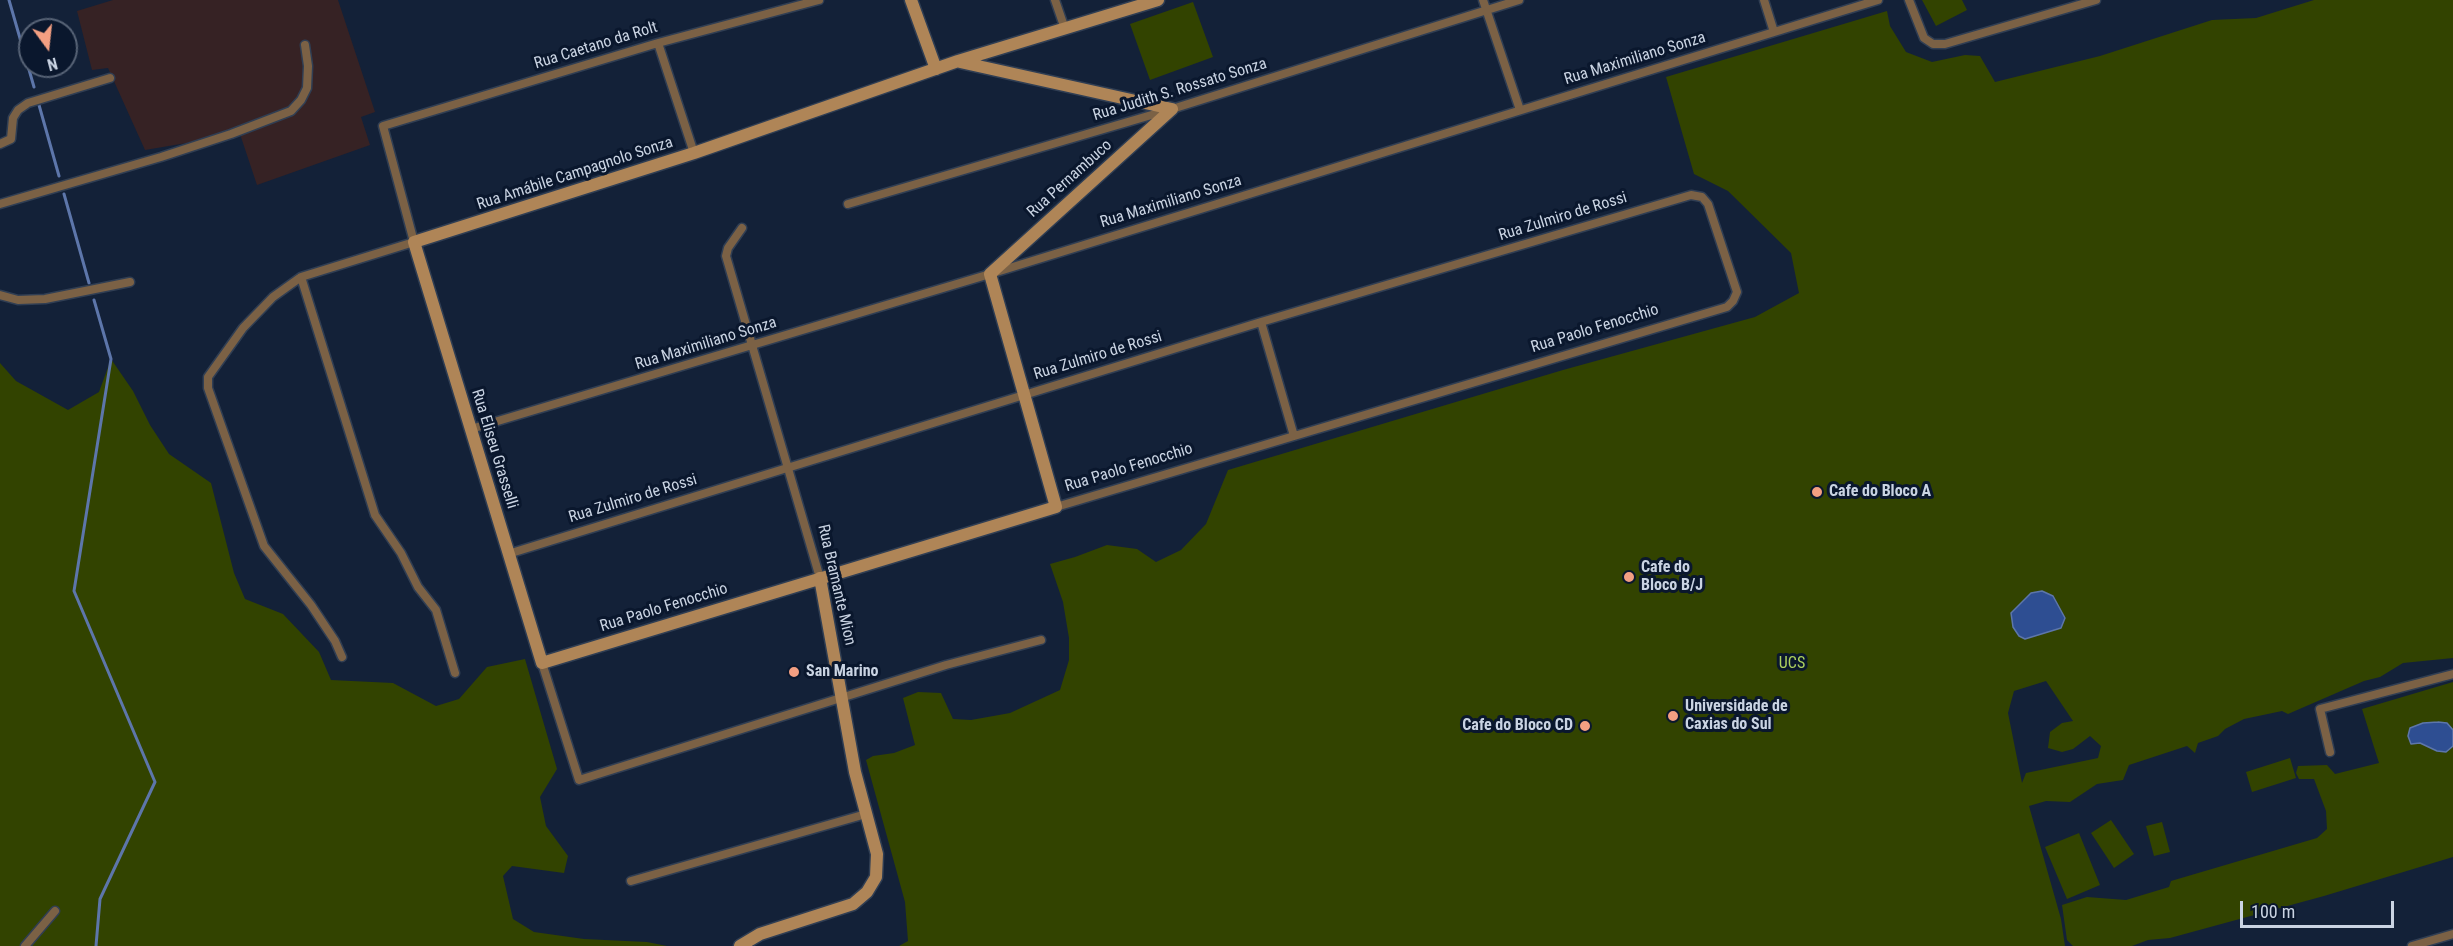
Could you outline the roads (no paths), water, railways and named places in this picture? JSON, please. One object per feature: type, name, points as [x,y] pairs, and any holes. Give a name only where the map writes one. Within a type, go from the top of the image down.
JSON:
[{"type":"street","name":"Rua Caetano da Rolt","points":[[383,126],[658,43],[819,0]]},
{"type":"street","points":[[911,0],[936,69]]},
{"type":"street","points":[[1055,0],[1065,29]]},
{"type":"street","name":"Rua Amábile Campagnolo Sonza","points":[[342,657],[311,605],[264,546],[208,388],[208,377],[243,328],[273,297],[301,277],[694,153],[958,61],[1158,0]]},
{"type":"street","points":[[1483,0],[1520,110]]},
{"type":"street","name":"Rua Judith S. Rossato Sonza","points":[[848,204],[1172,109],[1520,0]]},
{"type":"street","points":[[1764,0],[1774,32]]},
{"type":"street","name":"Rua Maximiliano Sonza","points":[[471,429],[990,274],[1878,0]]},
{"type":"street","points":[[1909,0],[1924,38],[1933,44],[1945,44],[2096,0]]},
{"type":"street","points":[[658,43],[694,153]]},
{"type":"street","points":[[0,204],[161,157],[291,111],[301,100],[307,88],[308,66],[305,45]]},
{"type":"street","points":[[958,61],[1172,109]]},
{"type":"street","points":[[0,144],[11,139],[13,118],[18,110],[28,103],[110,78]]},
{"type":"street","name":"Rua Pernambuco","points":[[990,274],[1172,109]]},
{"type":"street","name":"Rua Eliseu Grasselli","points":[[383,126],[414,242],[579,780],[842,697]]},
{"type":"street","name":"Rua Paolo Fenocchio","points":[[542,663],[1727,307],[1737,292],[1708,204],[1698,194]]},
{"type":"street","name":"Rua Zulmiro de Rossi","points":[[508,554],[1261,322],[1698,194]]},
{"type":"street","name":"Rua Bramante Mion","points":[[740,946],[760,934],[853,904],[867,892],[876,877],[877,854],[855,772],[820,578],[726,256],[728,248],[742,228]]},
{"type":"street","points":[[990,274],[1056,507]]},
{"type":"street","points":[[301,277],[375,515],[401,553],[418,587],[436,610],[455,672]]},
{"type":"street","points":[[0,295],[18,300],[45,298],[130,282]]},
{"type":"street","points":[[1261,322],[1294,436]]},
{"type":"street","points":[[842,697],[946,665],[1041,640]]},
{"type":"street","points":[[2330,752],[2320,709],[2453,674]]},
{"type":"street","points":[[632,881],[866,814]]},
{"type":"street","points":[[25,946],[55,911]]},
{"type":"street","points":[[2412,946],[2453,933]]},
{"type":"water","points":[[2042,591],[2053,596],[2065,618],[2061,628],[2025,639],[2019,636],[2013,627],[2011,613],[2031,593]]},
{"type":"water","points":[[2423,723],[2447,723],[2453,730],[2453,746],[2446,752],[2437,751],[2420,743],[2411,744],[2408,736],[2410,728]]},
{"type":"waterway","points":[[9,0],[34,87]]},
{"type":"waterway","points":[[39,105],[59,176]]},
{"type":"waterway","points":[[64,194],[89,283]]},
{"type":"waterway","points":[[94,300],[111,359],[74,591],[155,782],[100,899],[96,946]]},
{"type":"place","name":"Cafe do Bloco A","points":[[1817,492]]},
{"type":"place","name":"Cafe do Bloco B/J","points":[[1629,577]]},
{"type":"place","name":"San Marino","points":[[794,672]]},
{"type":"place","name":"Universidade de Caxias do Sul","points":[[1673,716]]},
{"type":"place","name":"Cafe do Bloco CD","points":[[1585,726]]},
{"type":"park label","name":"UCS","points":[[1792,664]]}]
